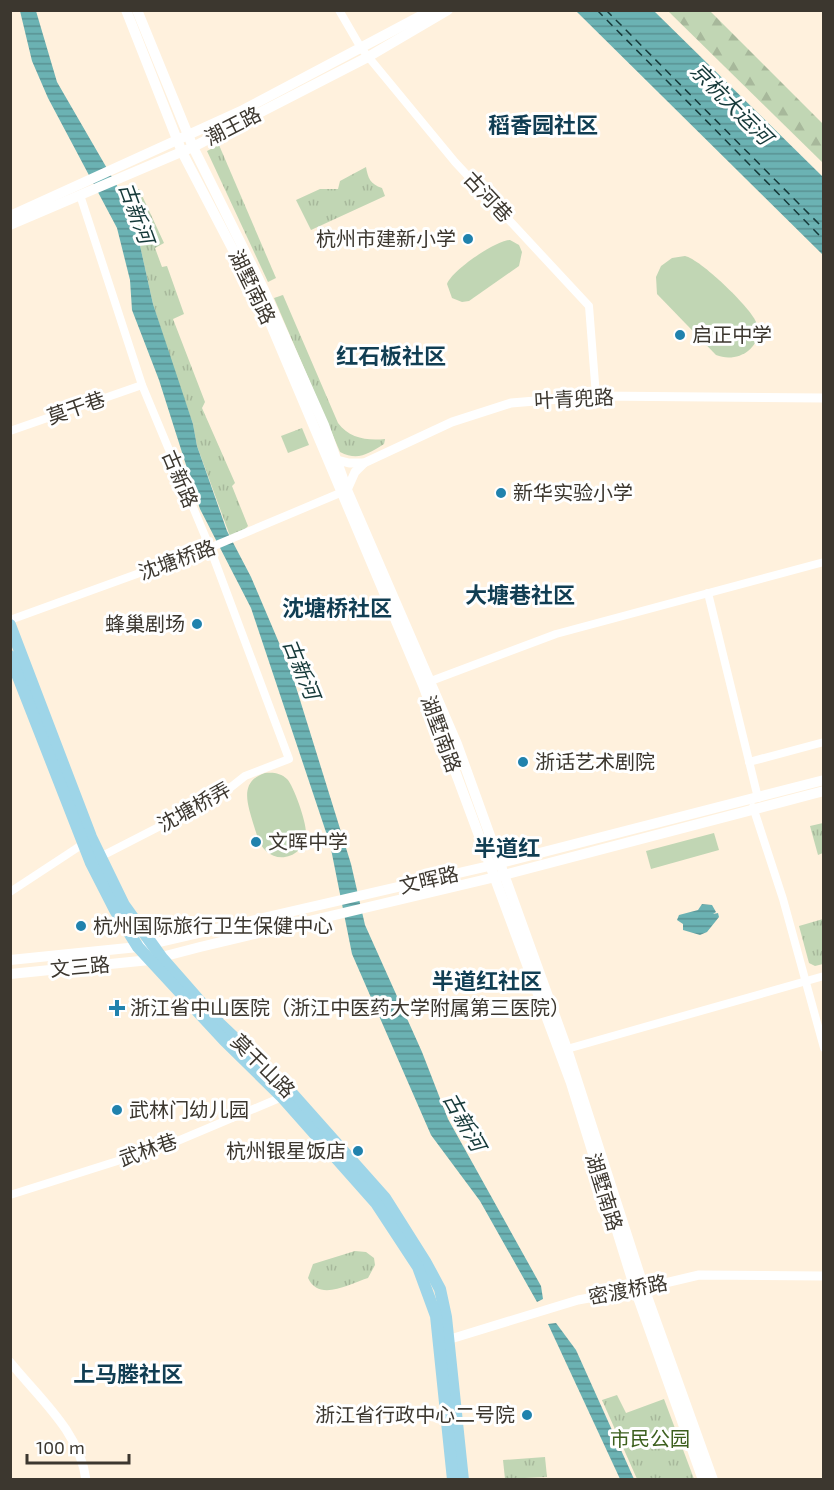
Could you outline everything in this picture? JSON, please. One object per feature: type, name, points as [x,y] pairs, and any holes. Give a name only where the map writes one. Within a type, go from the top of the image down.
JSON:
[{"type":"main road","name":"湖墅南路","points":[[126,10],[182,152],[266,313],[344,492],[431,681],[571,1083],[703,1479]]},
{"type":"main road","name":"湖墅南路","points":[[137,10],[193,147],[264,290],[337,460],[344,492],[495,865]]},
{"type":"main road","name":"潮王路","points":[[10,216],[193,147],[441,11]]},
{"type":"main road","name":"潮王路","points":[[113,176],[178,140],[364,53]]},
{"type":"main road","name":"潮王路","points":[[10,225],[80,195],[90,185]]},
{"type":"main road","name":"莫干山路","points":[[10,626],[100,857],[144,945]]},
{"type":"main road","name":"莫干山路","points":[[10,656],[83,844],[115,910],[156,959],[376,1203],[418,1267],[429,1292],[444,1341],[464,1479]]},
{"type":"main road","name":"文晖路","points":[[144,945],[339,902],[362,902],[499,876],[754,803],[824,780]]},
{"type":"main road","name":"文晖路","points":[[156,959],[343,913],[362,902],[495,865],[754,803],[824,791]]},
{"type":"main road","name":"湖墅南路","points":[[499,876],[567,1049],[639,1289],[713,1479]]},
{"type":"main road","name":"文三路","points":[[10,960],[144,945]]},
{"type":"main road","name":"莫干山路","points":[[156,959],[289,1090],[385,1198],[410,1234],[440,1289],[453,1479]]},
{"type":"main road","name":"文三路","points":[[10,974],[156,959]]},
{"type":"street","name":"古河巷","points":[[339,10],[364,53],[455,162],[589,306],[596,396]]},
{"type":"street","name":"古新路","points":[[80,195],[142,385],[212,547],[289,759]]},
{"type":"street","name":"莫干巷","points":[[10,431],[142,385]]},
{"type":"street","name":"叶青兜路","points":[[364,463],[452,422],[511,402],[596,396],[824,398]]},
{"type":"street","points":[[337,460],[349,464],[364,463]]},
{"type":"street","points":[[344,492],[355,472],[364,463]]},
{"type":"street","name":"沈塘桥路","points":[[10,620],[212,547],[344,492]]},
{"type":"street","points":[[431,681],[556,634],[824,562]]},
{"type":"street","points":[[708,593],[749,762],[754,803],[824,1048]]},
{"type":"street","points":[[749,762],[824,742]]},
{"type":"street","name":"沈塘桥弄","points":[[100,857],[222,795],[245,776],[289,759]]},
{"type":"street","points":[[10,892],[83,844]]},
{"type":"street","points":[[567,1049],[824,976]]},
{"type":"street","name":"武林巷","points":[[10,1195],[168,1145],[282,1097]]},
{"type":"street","name":"密渡桥路","points":[[444,1341],[578,1300],[699,1275],[824,1276]]},
{"type":"street","points":[[10,1362],[72,1436],[84,1462],[86,1479]]},
{"type":"green space","points":[[668,11],[710,11],[823,124],[823,163]]},
{"type":"green space","points":[[219,145],[276,278],[268,282],[207,151]]},
{"type":"green space","points":[[366,167],[370,180],[382,188],[385,196],[311,230],[296,200],[320,189],[338,189],[340,181]]},
{"type":"green space","points":[[139,189],[164,243],[155,248],[162,267],[167,266],[184,314],[173,319],[205,402],[202,408],[235,483],[232,486],[248,526],[242,532],[230,536],[197,446],[193,424],[153,304],[137,232],[123,196]]},
{"type":"green space","points":[[510,240],[519,245],[522,252],[519,266],[469,301],[462,302],[452,298],[447,284],[450,278],[485,250]]},
{"type":"green space","points":[[685,256],[702,265],[735,295],[752,315],[758,331],[757,339],[748,351],[733,357],[716,355],[657,294],[656,277],[661,266],[672,258]]},
{"type":"green space","points":[[283,295],[338,423],[353,435],[385,439],[384,444],[358,456],[340,452],[274,298]]},
{"type":"green space","points":[[302,428],[309,445],[288,453],[281,436]]},
{"type":"green space","points":[[265,773],[277,773],[287,779],[304,822],[305,841],[297,852],[285,857],[272,855],[264,849],[258,840],[249,810],[248,788],[251,782]]},
{"type":"green space","points":[[823,823],[823,853],[818,855],[810,826]]},
{"type":"green space","points":[[714,833],[719,850],[651,869],[646,851]]},
{"type":"green space","points":[[823,919],[823,964],[815,966],[809,963],[799,926]]},
{"type":"green space","points":[[355,1251],[366,1252],[374,1258],[375,1265],[368,1278],[344,1287],[327,1290],[319,1289],[308,1278],[313,1264]]},
{"type":"green space","name":"市民公园","points":[[617,1395],[626,1413],[664,1399],[694,1479],[637,1479],[602,1400]]},
{"type":"green space","points":[[545,1457],[547,1477],[505,1479],[503,1460]]},
{"type":"water","points":[[20,11],[36,11],[57,82],[123,196],[137,232],[153,304],[193,424],[197,446],[227,531],[251,577],[291,671],[351,864],[365,925],[422,1052],[448,1119],[541,1286],[543,1299],[537,1302],[480,1201],[431,1135],[352,954],[330,844],[251,608],[200,509],[159,380],[132,310],[130,280],[117,228],[48,98],[32,61]]},
{"type":"water","name":"京杭大运河","points":[[576,11],[654,11],[823,177],[823,255]]},
{"type":"water","points":[[702,904],[712,905],[716,912],[713,914],[718,913],[719,917],[707,932],[700,935],[683,930],[683,924],[677,920],[679,915],[698,910]]},
{"type":"water","points":[[556,1323],[576,1350],[634,1479],[620,1479],[548,1324]]},
{"type":"ferry route","points":[[597,10],[824,240]]},
{"type":"ferry route","points":[[606,10],[824,229]]},
{"type":"place","name":"杭州市建新小学","points":[[468,239]]},
{"type":"place","name":"启正中学","points":[[680,335]]},
{"type":"place","name":"新华实验小学","points":[[501,493]]},
{"type":"place","name":"蜂巢剧场","points":[[197,624]]},
{"type":"place","name":"浙话艺术剧院","points":[[523,762]]},
{"type":"place","name":"文晖中学","points":[[256,842]]},
{"type":"place","name":"杭州国际旅行卫生保健中心","points":[[81,926]]},
{"type":"place","name":"浙江省中山医院（浙江中医药大学附属第三医院）","points":[[117,1008]]},
{"type":"place","name":"武林门幼儿园","points":[[117,1110]]},
{"type":"place","name":"杭州银星饭店","points":[[358,1151]]},
{"type":"place","name":"浙江省行政中心二号院","points":[[527,1415]]},
{"type":"district","name":"稻香园社区","points":[[543,125]]},
{"type":"district","name":"红石板社区","points":[[391,356]]},
{"type":"district","name":"大塘巷社区","points":[[520,595]]},
{"type":"district","name":"沈塘桥社区","points":[[337,608]]},
{"type":"district","name":"半道红","points":[[507,848]]},
{"type":"district","name":"半道红社区","points":[[487,981]]},
{"type":"district","name":"上马塍社区","points":[[128,1374]]},
{"type":"water label","name":"古新河","points":[[136,213]]},
{"type":"water label","name":"古新河","points":[[301,669]]},
{"type":"water label","name":"古新河","points":[[464,1122]]}]
